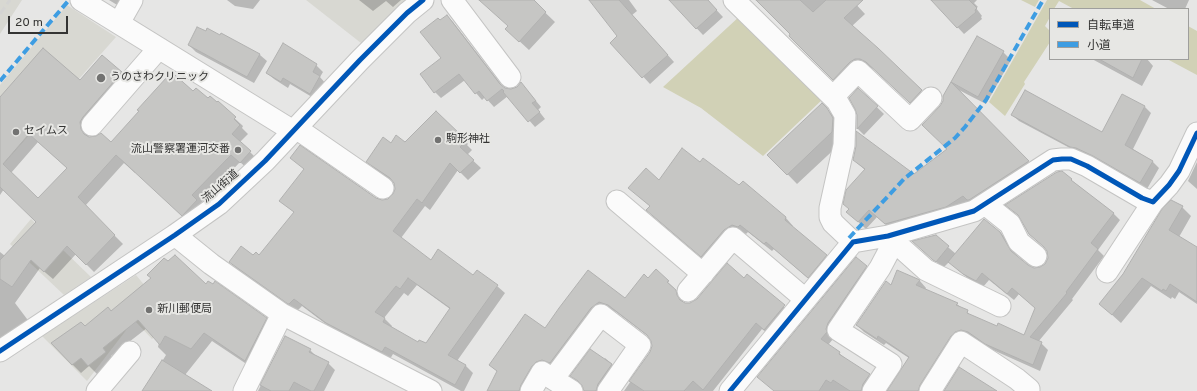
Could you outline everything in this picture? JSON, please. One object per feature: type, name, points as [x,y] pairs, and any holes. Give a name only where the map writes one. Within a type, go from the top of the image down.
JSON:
[{"type":"street","points":[[81,0],[295,129],[383,188]]},
{"type":"street","points":[[119,23],[132,0]]},
{"type":"street","name":"流山街道","points":[[0,351],[175,235],[219,204],[265,161],[360,60],[407,13],[423,0]]},
{"type":"street","points":[[452,0],[510,77]]},
{"type":"street","points":[[734,0],[837,101],[845,115],[844,145],[830,208],[830,217],[833,223],[853,242]]},
{"type":"street","points":[[92,125],[160,48]]},
{"type":"street","points":[[833,97],[858,71],[910,120],[931,98]]},
{"type":"street","points":[[1107,272],[1152,202],[1169,185],[1179,171],[1197,133]]},
{"type":"street","points":[[730,391],[853,242],[888,236],[974,211],[1053,160],[1062,158],[1087,166],[1142,198],[1152,202]]},
{"type":"street","points":[[617,201],[703,274]]},
{"type":"street","points":[[985,204],[1010,224],[1019,242],[1036,256]]},
{"type":"street","points":[[175,235],[211,264],[282,314],[431,391]]},
{"type":"street","points":[[888,236],[926,270],[1000,306]]},
{"type":"street","points":[[873,391],[891,364],[838,330],[880,268],[888,251],[888,236]]},
{"type":"street","points":[[688,291],[733,238],[805,299]]},
{"type":"street","points":[[244,391],[282,314]]},
{"type":"street","points":[[553,379],[601,315],[640,345],[608,391]]},
{"type":"street","points":[[930,391],[962,342],[1017,379],[1029,389],[1029,391]]},
{"type":"street","points":[[97,391],[130,352]]},
{"type":"street","points":[[531,391],[542,372],[572,391]]},
{"type":"shaded area","points":[[0,0],[22,0],[0,34]]},
{"type":"shaded area","points":[[306,0],[407,0],[361,43]]},
{"type":"shaded area","points":[[67,5],[116,37],[0,168],[0,85]]},
{"type":"shaded area","points":[[31,219],[91,277],[64,295],[10,244]]},
{"type":"shaded area","points":[[136,275],[146,287],[181,313],[152,339],[134,320],[87,381],[42,336]]},
{"type":"green space","points":[[1021,0],[1039,0],[1035,7]]},
{"type":"green space","points":[[1047,0],[1140,0],[1154,8],[1072,8],[1059,1],[1055,8],[1049,8],[1049,19],[1045,26],[1049,30],[1049,44],[1024,82],[1025,84],[1005,116],[989,102]]},
{"type":"green space","points":[[741,15],[824,98],[763,156],[701,108],[663,87]]},
{"type":"green space","points":[[1189,27],[1197,31],[1197,75],[1169,60],[1189,60]]},
{"type":"building","points":[[479,0],[534,0],[546,12],[519,42],[505,29],[508,26]]},
{"type":"building","points":[[589,0],[619,0],[668,55],[642,78],[610,43],[617,36]]},
{"type":"building","points":[[669,0],[708,0],[717,10],[696,29]]},
{"type":"building","points":[[756,0],[800,0],[813,12],[826,0],[863,0],[844,18],[922,90],[910,103],[866,62],[860,59],[855,59],[850,62],[833,80]]},
{"type":"building","points":[[931,0],[969,0],[977,8],[975,10],[976,12],[957,28]]},
{"type":"building","points":[[447,15],[500,84],[505,88],[511,89],[517,87],[521,82],[536,101],[532,103],[540,112],[528,122],[502,89],[487,101],[479,91],[475,94],[459,74],[434,93],[420,74],[441,58],[420,32],[438,18],[440,20]]},
{"type":"building","points":[[197,27],[206,31],[207,28],[220,35],[221,33],[260,54],[247,77],[188,45]]},
{"type":"building","points":[[977,36],[1004,51],[978,97],[951,82],[1029,161],[969,200],[963,196],[946,207],[885,224],[869,210],[858,222],[846,212],[849,209],[843,204],[846,190],[865,169],[853,160],[856,146],[856,131],[914,174],[947,149],[922,125],[940,106],[943,101],[943,96]]},
{"type":"building","points":[[283,43],[317,64],[313,72],[320,76],[310,94],[283,78],[281,82],[266,73]]},
{"type":"building","points":[[43,48],[80,80],[102,55],[122,72],[83,117],[80,122],[81,129],[84,134],[89,137],[96,136],[101,133],[111,142],[167,77],[170,79],[175,75],[193,91],[196,88],[208,98],[210,96],[217,102],[218,101],[236,117],[234,119],[240,125],[232,134],[251,151],[240,163],[231,155],[192,195],[197,200],[182,216],[116,155],[78,197],[115,235],[86,265],[67,246],[44,272],[31,260],[12,287],[0,279],[0,260],[36,222],[0,187],[0,97]],"holes":[[[29,134],[67,168],[38,198],[3,164]]]},
{"type":"building","points":[[1101,60],[1142,60],[1133,78]]},
{"type":"building","points":[[858,88],[878,106],[857,129],[857,115],[849,98]]},
{"type":"building","points":[[1025,90],[1102,132],[1122,94],[1145,106],[1125,145],[1153,161],[1140,183],[1093,156],[1076,148],[1070,147],[1011,115]]},
{"type":"building","points":[[822,103],[833,118],[832,132],[787,175],[767,155]]},
{"type":"building","points":[[436,111],[461,135],[460,137],[465,142],[460,147],[474,160],[460,173],[450,163],[422,203],[417,199],[393,231],[431,260],[438,249],[473,275],[477,270],[498,285],[448,355],[466,365],[455,385],[385,347],[382,352],[326,323],[294,299],[288,304],[229,262],[241,246],[253,255],[256,252],[259,255],[294,212],[279,201],[304,169],[290,158],[300,145],[376,198],[382,200],[388,199],[393,194],[395,189],[394,183],[390,178],[366,162],[383,137],[391,143],[396,135],[405,142]],"holes":[[[408,278],[450,308],[426,343],[419,340],[418,342],[383,322],[385,318],[375,312],[396,286],[400,289]]]},
{"type":"building","points":[[682,148],[700,162],[703,158],[739,185],[743,181],[786,217],[785,220],[827,255],[808,278],[766,242],[764,244],[740,225],[738,227],[732,225],[724,230],[701,257],[646,210],[650,206],[628,188],[646,168],[659,180]]},
{"type":"building","points":[[1062,171],[1072,179],[1071,180],[1114,213],[1091,243],[1098,249],[1066,292],[1067,293],[1030,337],[1042,342],[1033,365],[985,344],[968,332],[961,330],[955,332],[951,336],[920,385],[918,391],[887,391],[909,357],[878,336],[877,339],[856,325],[886,281],[891,285],[897,270],[920,280],[916,285],[958,303],[956,305],[968,310],[967,313],[997,326],[998,323],[1024,335],[1035,308],[1012,288],[1007,294],[982,273],[976,281],[963,274],[948,262],[984,219],[1000,232],[1011,251],[1028,265],[1034,268],[1045,264],[1048,258],[1047,251],[1029,234],[1018,215],[1005,205],[1057,172]]},
{"type":"building","points":[[1171,200],[1183,206],[1169,230],[1197,247],[1197,302],[1170,284],[1166,291],[1163,289],[1162,291],[1142,278],[1112,315],[1099,304],[1123,274],[1162,209]]},
{"type":"building","points":[[936,235],[949,246],[936,262],[912,241]]},
{"type":"building","points":[[175,255],[206,284],[208,281],[213,284],[215,281],[267,318],[245,361],[204,333],[191,349],[165,336],[160,345],[138,320],[103,348],[106,352],[88,366],[81,358],[72,365],[51,343],[81,322],[85,326],[108,307],[111,311],[151,278],[147,275],[164,258],[168,261]]},
{"type":"building","points":[[856,257],[867,266],[828,323],[826,329],[827,332],[821,339],[840,352],[839,354],[870,374],[863,384],[861,391],[850,391],[833,380],[831,383],[826,380],[819,391],[774,391],[757,377]]},
{"type":"building","points":[[727,263],[744,278],[747,274],[785,305],[764,330],[756,323],[703,390],[693,381],[684,391],[644,391],[629,381],[650,352],[652,346],[651,341],[647,335],[608,305],[599,302],[591,308],[550,363],[542,360],[536,362],[532,366],[519,391],[487,391],[497,371],[489,365],[525,314],[545,328],[588,270],[625,298],[644,274],[648,278],[656,269],[676,290],[680,300],[685,303],[690,303],[697,299]]},
{"type":"building","points":[[285,336],[311,349],[309,352],[329,362],[314,391],[311,391],[294,382],[289,391],[271,391],[260,385]]},
{"type":"building","points":[[590,349],[612,364],[598,384],[596,391],[584,391],[582,385],[570,376]]},
{"type":"building","points":[[162,360],[212,391],[142,391]]},
{"type":"building","points":[[959,367],[997,391],[944,391]]},
{"type":"railway","points":[[0,14],[10,0]]},
{"type":"marked path","points":[[0,81],[69,0]]},
{"type":"marked path","points":[[849,238],[904,179],[955,138],[965,127],[986,100],[1043,0]]},
{"type":"cycle path","points":[[0,351],[175,235],[219,204],[265,161],[360,60],[407,13],[423,0]]},
{"type":"cycle path","points":[[730,391],[853,242],[888,236],[974,211],[1053,160],[1071,159],[1087,166],[1142,198],[1153,202],[1169,185],[1179,171],[1197,133]]},
{"type":"place","name":"うのさわクリニック","points":[[101,78]]},
{"type":"place","name":"セイムス","points":[[16,132]]},
{"type":"place","name":"駒形神社","points":[[438,140]]},
{"type":"place","name":"流山警察署運河交番","points":[[238,150]]},
{"type":"place","name":"新川郵便局","points":[[149,310]]}]
